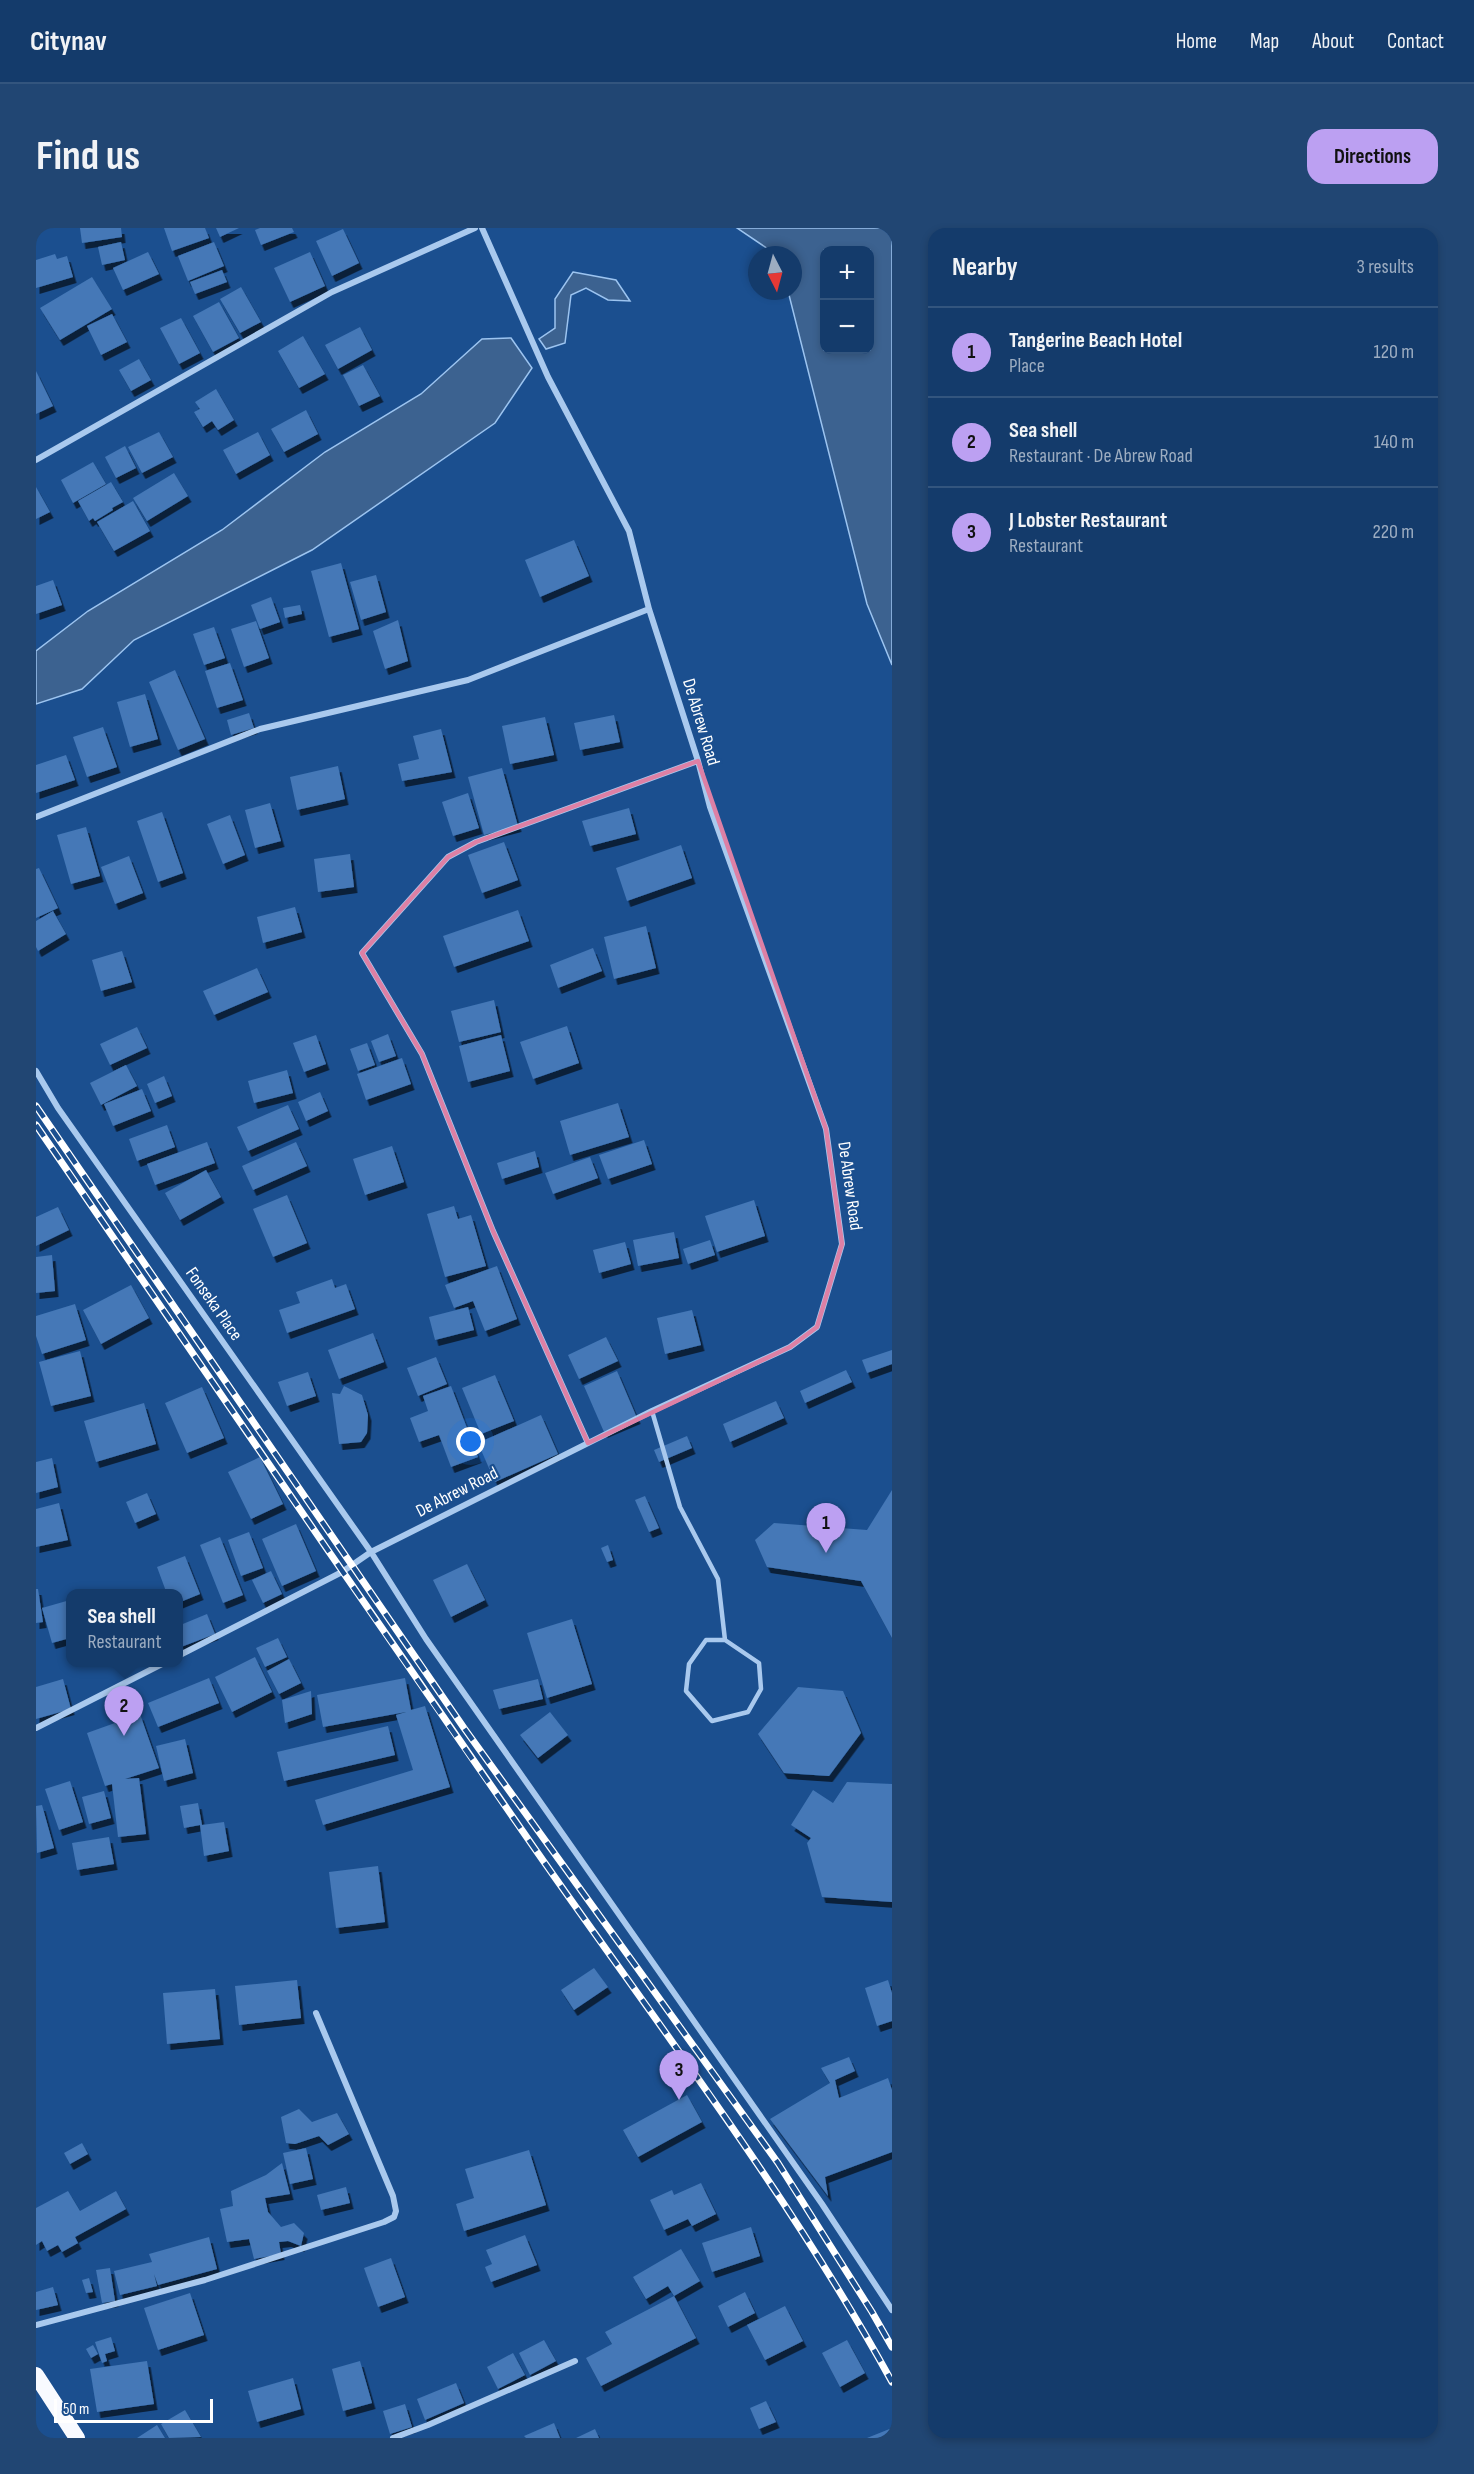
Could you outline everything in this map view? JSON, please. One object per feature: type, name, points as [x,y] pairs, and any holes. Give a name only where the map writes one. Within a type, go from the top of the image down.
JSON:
[{"type":"highway","points":[[36,2375],[78,2438]]},
{"type":"street","points":[[36,460],[332,292],[476,228]]},
{"type":"street","name":"De Abrew Road","points":[[183,1653],[342,1572],[371,1552],[652,1411],[790,1347],[817,1328],[842,1244],[826,1129],[710,807],[698,761],[649,609],[629,531],[548,377],[483,228]]},
{"type":"street","points":[[36,817],[260,729],[468,680],[649,609]]},
{"type":"street","points":[[588,1443],[493,1231],[422,1054],[362,953],[448,857],[476,842],[698,761]]},
{"type":"street","name":"Fonseka Place","points":[[36,1071],[58,1108],[371,1552],[426,1639],[822,2204],[892,2310]]},
{"type":"street","points":[[36,1728],[156,1667]]},
{"type":"street","points":[[36,2325],[205,2280],[394,2217],[396,2211],[393,2196],[316,2013]]},
{"type":"street","points":[[393,2438],[575,2361]]},
{"type":"lane","points":[[652,1411],[680,1507],[718,1579],[724,1640],[759,1664],[761,1689],[748,1712],[711,1721],[686,1691],[688,1664],[705,1640],[724,1640]]},
{"type":"highlighted area","points":[[698,761],[826,1129],[842,1244],[817,1327],[790,1347],[588,1443],[493,1231],[422,1054],[362,953],[448,857],[476,842]]},
{"type":"water","points":[[737,228],[892,228],[892,665],[867,604],[790,300],[802,300],[802,246],[764,246]]},
{"type":"water","points":[[573,272],[616,280],[630,301],[608,300],[586,288],[571,295],[565,343],[546,349],[539,339],[555,328],[555,299]]},
{"type":"water","points":[[511,338],[532,368],[495,423],[312,550],[134,640],[82,689],[36,704],[36,651],[88,611],[222,530],[325,452],[421,394],[482,339]]},
{"type":"building","points":[[80,228],[121,228],[122,237],[82,243]]},
{"type":"building","points":[[164,228],[205,228],[209,238],[172,251]]},
{"type":"building","points":[[216,228],[239,228],[220,237]]},
{"type":"building","points":[[292,228],[294,232],[261,245],[255,230]]},
{"type":"building","points":[[343,229],[359,263],[332,276],[316,241]]},
{"type":"building","points":[[121,242],[125,260],[102,265],[98,247]]},
{"type":"building","points":[[214,242],[224,266],[188,281],[178,256]]},
{"type":"building","points":[[148,252],[159,274],[123,290],[113,268]]},
{"type":"building","points":[[310,252],[325,286],[290,302],[274,268]]},
{"type":"building","points":[[55,254],[57,259],[67,256],[73,277],[36,288],[36,260]]},
{"type":"building","points":[[222,270],[227,282],[195,294],[190,282]]},
{"type":"building","points":[[92,277],[112,309],[60,340],[40,308]]},
{"type":"building","points":[[241,287],[261,322],[240,333],[220,299]]},
{"type":"building","points":[[219,302],[239,338],[213,352],[193,316]]},
{"type":"building","points":[[112,314],[127,342],[101,355],[87,326]]},
{"type":"building","points":[[181,318],[200,353],[179,364],[160,328]]},
{"type":"building","points":[[360,327],[372,350],[338,369],[325,345]]},
{"type":"building","points":[[303,336],[325,374],[299,388],[278,351]]},
{"type":"building","points":[[139,359],[151,380],[131,391],[119,370]]},
{"type":"building","points":[[363,365],[380,396],[359,406],[343,375]]},
{"type":"building","points":[[36,371],[53,406],[36,414]]},
{"type":"building","points":[[216,389],[234,420],[218,430],[212,421],[203,427],[194,412],[200,409],[195,402]]},
{"type":"building","points":[[306,410],[318,434],[284,452],[271,429]]},
{"type":"building","points":[[159,432],[173,457],[142,473],[128,447]]},
{"type":"building","points":[[258,432],[270,455],[236,474],[223,450]]},
{"type":"building","points":[[125,446],[136,468],[116,478],[105,457]]},
{"type":"building","points":[[93,462],[106,484],[73,503],[61,480]]},
{"type":"building","points":[[174,473],[188,496],[147,521],[133,498]]},
{"type":"building","points":[[111,482],[123,502],[95,521],[93,518],[89,521],[78,501]]},
{"type":"building","points":[[36,487],[50,512],[36,519]]},
{"type":"building","points":[[133,501],[150,531],[114,551],[97,522]]},
{"type":"building","points":[[574,540],[589,576],[540,597],[525,560]]},
{"type":"building","points":[[341,563],[359,629],[329,637],[311,571]]},
{"type":"building","points":[[376,575],[386,612],[361,620],[350,582]]},
{"type":"building","points":[[53,580],[62,605],[36,614],[36,586]]},
{"type":"building","points":[[271,597],[280,622],[260,629],[251,605]]},
{"type":"building","points":[[300,605],[302,614],[285,618],[283,608]]},
{"type":"building","points":[[398,620],[408,661],[385,669],[373,631]]},
{"type":"building","points":[[256,621],[269,658],[244,667],[231,629]]},
{"type":"building","points":[[214,627],[225,658],[204,665],[193,634]]},
{"type":"building","points":[[230,663],[243,700],[217,708],[205,671]]},
{"type":"building","points":[[175,670],[205,739],[178,750],[149,682]]},
{"type":"building","points":[[145,694],[158,739],[130,747],[117,702]]},
{"type":"building","points":[[249,713],[254,728],[231,735],[227,720]]},
{"type":"building","points":[[614,715],[620,742],[580,750],[574,723]]},
{"type":"building","points":[[545,717],[554,755],[510,764],[502,726]]},
{"type":"building","points":[[103,727],[117,767],[87,777],[73,737]]},
{"type":"building","points":[[441,729],[452,772],[402,781],[398,764],[419,759],[413,736]]},
{"type":"building","points":[[66,755],[75,780],[36,793],[36,765]]},
{"type":"building","points":[[338,766],[345,799],[297,810],[290,777]]},
{"type":"building","points":[[502,768],[518,826],[484,835],[468,777]]},
{"type":"building","points":[[468,793],[479,828],[453,836],[442,802]]},
{"type":"building","points":[[270,803],[281,841],[255,848],[245,810]]},
{"type":"building","points":[[629,808],[636,834],[590,846],[582,821]]},
{"type":"building","points":[[162,812],[183,873],[158,882],[137,821]]},
{"type":"building","points":[[230,815],[245,855],[223,864],[207,824]]},
{"type":"building","points":[[86,827],[100,876],[71,884],[57,835]]},
{"type":"building","points":[[504,842],[518,880],[482,893],[468,855]]},
{"type":"building","points":[[681,845],[692,878],[627,901],[616,868]]},
{"type":"building","points":[[350,854],[354,887],[318,892],[314,859]]},
{"type":"building","points":[[129,856],[143,893],[115,904],[101,867]]},
{"type":"building","points":[[39,868],[58,908],[36,918],[36,869]]},
{"type":"building","points":[[295,907],[302,932],[263,943],[257,917]]},
{"type":"building","points":[[518,910],[529,941],[454,967],[443,936]]},
{"type":"building","points":[[53,911],[66,934],[38,951],[36,921]]},
{"type":"building","points":[[646,926],[656,968],[614,979],[604,937]]},
{"type":"building","points":[[593,948],[602,971],[558,988],[550,965]]},
{"type":"building","points":[[122,951],[132,982],[101,991],[92,960]]},
{"type":"building","points":[[257,968],[268,992],[214,1015],[203,991]]},
{"type":"building","points":[[494,1000],[501,1032],[459,1042],[451,1011]]},
{"type":"building","points":[[567,1026],[579,1063],[533,1079],[520,1042]]},
{"type":"building","points":[[137,1027],[147,1048],[110,1065],[100,1044]]},
{"type":"building","points":[[388,1034],[396,1056],[379,1062],[371,1041]]},
{"type":"building","points":[[316,1035],[326,1064],[304,1072],[293,1043]]},
{"type":"building","points":[[501,1035],[510,1071],[468,1082],[459,1046]]},
{"type":"building","points":[[367,1043],[375,1065],[358,1071],[350,1049]]},
{"type":"building","points":[[402,1058],[411,1084],[366,1100],[357,1074]]},
{"type":"building","points":[[126,1065],[137,1086],[101,1105],[90,1083]]},
{"type":"building","points":[[287,1070],[293,1093],[254,1103],[248,1081]]},
{"type":"building","points":[[164,1076],[172,1096],[155,1103],[147,1084]]},
{"type":"building","points":[[142,1089],[151,1111],[113,1126],[104,1104]]},
{"type":"building","points":[[320,1092],[328,1111],[306,1121],[298,1102]]},
{"type":"building","points":[[618,1103],[629,1137],[570,1155],[560,1121]]},
{"type":"building","points":[[288,1105],[299,1129],[248,1151],[237,1127]]},
{"type":"building","points":[[167,1125],[175,1147],[137,1161],[129,1139]]},
{"type":"building","points":[[644,1140],[652,1164],[608,1179],[599,1155]]},
{"type":"building","points":[[207,1142],[215,1163],[155,1185],[147,1164]]},
{"type":"building","points":[[296,1142],[307,1166],[253,1190],[242,1166]]},
{"type":"building","points":[[392,1146],[404,1182],[365,1195],[353,1159]]},
{"type":"building","points":[[535,1151],[539,1167],[502,1179],[497,1163]]},
{"type":"building","points":[[590,1157],[598,1178],[553,1194],[545,1173]]},
{"type":"building","points":[[206,1170],[221,1197],[180,1220],[165,1193]]},
{"type":"building","points":[[287,1195],[307,1243],[273,1257],[253,1209]]},
{"type":"building","points":[[754,1200],[765,1236],[717,1252],[705,1216]]},
{"type":"building","points":[[454,1206],[458,1219],[471,1215],[486,1266],[445,1277],[427,1214]]},
{"type":"building","points":[[58,1207],[69,1230],[36,1246],[36,1217]]},
{"type":"building","points":[[674,1232],[679,1258],[638,1266],[633,1240]]},
{"type":"building","points":[[710,1240],[715,1255],[688,1264],[683,1249]]},
{"type":"building","points":[[625,1242],[631,1264],[599,1273],[593,1250]]},
{"type":"building","points":[[52,1255],[55,1291],[36,1293],[36,1257]]},
{"type":"building","points":[[497,1266],[517,1319],[485,1331],[473,1301],[454,1308],[445,1285]]},
{"type":"building","points":[[332,1279],[335,1288],[346,1284],[355,1309],[287,1333],[279,1310],[300,1303],[296,1292]]},
{"type":"building","points":[[131,1285],[149,1318],[101,1344],[83,1310]]},
{"type":"building","points":[[75,1304],[86,1340],[42,1354],[36,1336],[36,1316]]},
{"type":"building","points":[[468,1307],[474,1330],[435,1340],[429,1317]]},
{"type":"building","points":[[692,1310],[701,1345],[665,1354],[657,1318]]},
{"type":"building","points":[[373,1333],[384,1362],[339,1379],[328,1350]]},
{"type":"building","points":[[606,1337],[618,1361],[579,1379],[568,1355]]},
{"type":"building","points":[[892,1350],[892,1364],[867,1373],[862,1360]]},
{"type":"building","points":[[80,1351],[91,1396],[51,1406],[39,1362]]},
{"type":"building","points":[[436,1357],[447,1384],[418,1396],[407,1368]]},
{"type":"building","points":[[846,1370],[852,1382],[805,1403],[800,1391]]},
{"type":"building","points":[[617,1371],[637,1418],[604,1432],[584,1386]]},
{"type":"building","points":[[308,1372],[316,1396],[287,1406],[278,1382]]},
{"type":"building","points":[[495,1375],[514,1421],[481,1434],[462,1388]]},
{"type":"building","points":[[344,1386],[362,1395],[368,1415],[367,1433],[361,1442],[339,1444],[332,1393],[340,1394]]},
{"type":"building","points":[[451,1386],[478,1457],[451,1467],[439,1435],[419,1442],[410,1418],[428,1411],[423,1396]]},
{"type":"building","points":[[202,1387],[224,1438],[187,1453],[165,1403]]},
{"type":"building","points":[[776,1401],[784,1418],[730,1442],[723,1424]]},
{"type":"building","points":[[144,1403],[156,1444],[96,1462],[84,1421]]},
{"type":"building","points":[[541,1415],[558,1454],[495,1482],[478,1443]]},
{"type":"building","points":[[687,1436],[692,1448],[659,1462],[654,1450]]},
{"type":"building","points":[[260,1457],[283,1504],[251,1519],[228,1472]]},
{"type":"building","points":[[52,1458],[58,1487],[36,1493],[36,1462]]},
{"type":"building","points":[[892,1490],[892,1638],[861,1581],[767,1567],[755,1540],[774,1523],[867,1530]]},
{"type":"building","points":[[147,1493],[156,1514],[135,1523],[126,1502]]},
{"type":"building","points":[[645,1496],[659,1528],[649,1532],[635,1500]]},
{"type":"building","points":[[59,1503],[68,1540],[36,1547],[36,1509]]},
{"type":"building","points":[[296,1524],[316,1571],[282,1586],[262,1539]]},
{"type":"building","points":[[249,1532],[263,1568],[241,1576],[228,1540]]},
{"type":"building","points":[[220,1537],[243,1595],[223,1603],[200,1545]]},
{"type":"building","points":[[608,1545],[613,1560],[607,1562],[601,1548]]},
{"type":"building","points":[[185,1556],[200,1594],[183,1601],[183,1589],[165,1589],[157,1567]]},
{"type":"building","points":[[467,1564],[485,1600],[451,1617],[433,1580]]},
{"type":"building","points":[[271,1571],[282,1594],[263,1603],[252,1580]]},
{"type":"building","points":[[36,1589],[38,1589],[43,1622],[36,1623]]},
{"type":"building","points":[[66,1601],[66,1639],[52,1643],[42,1608]]},
{"type":"building","points":[[207,1614],[215,1634],[183,1646],[183,1624]]},
{"type":"building","points":[[572,1619],[592,1684],[547,1698],[527,1633]]},
{"type":"building","points":[[278,1638],[287,1657],[265,1667],[256,1648]]},
{"type":"building","points":[[255,1657],[272,1692],[232,1712],[215,1677]]},
{"type":"building","points":[[289,1659],[301,1683],[279,1694],[267,1671]]},
{"type":"building","points":[[209,1678],[219,1703],[158,1727],[148,1703]]},
{"type":"building","points":[[405,1678],[411,1710],[425,1706],[450,1787],[323,1825],[315,1800],[413,1770],[396,1715],[406,1712],[323,1727],[317,1695]]},
{"type":"building","points":[[63,1679],[71,1709],[36,1719],[36,1687]]},
{"type":"building","points":[[538,1679],[543,1699],[499,1709],[493,1690]]},
{"type":"building","points":[[798,1687],[843,1691],[861,1733],[829,1776],[784,1773],[758,1734]]},
{"type":"building","points":[[311,1691],[312,1714],[285,1723],[282,1700]]},
{"type":"building","points":[[550,1712],[568,1735],[538,1758],[520,1735]]},
{"type":"building","points":[[140,1714],[159,1768],[125,1779],[139,1778],[146,1834],[118,1837],[112,1784],[105,1786],[87,1733]]},
{"type":"building","points":[[388,1726],[395,1755],[284,1781],[277,1752]]},
{"type":"building","points":[[185,1739],[193,1773],[164,1781],[156,1746]]},
{"type":"building","points":[[70,1781],[83,1822],[59,1830],[45,1789]]},
{"type":"building","points":[[847,1782],[892,1784],[892,1902],[822,1897],[807,1843],[811,1838],[791,1825],[813,1790],[833,1803]]},
{"type":"building","points":[[104,1791],[111,1818],[89,1824],[82,1797]]},
{"type":"building","points":[[198,1803],[202,1825],[224,1822],[229,1851],[204,1856],[200,1825],[184,1828],[180,1806]]},
{"type":"building","points":[[42,1805],[54,1848],[37,1853],[36,1806]]},
{"type":"building","points":[[109,1837],[114,1864],[77,1870],[72,1843]]},
{"type":"building","points":[[378,1866],[385,1922],[336,1928],[329,1872]]},
{"type":"building","points":[[594,1968],[608,1987],[574,2010],[561,1990]]},
{"type":"building","points":[[297,1980],[301,2018],[239,2025],[235,1986]]},
{"type":"building","points":[[888,1980],[892,1993],[892,2021],[877,2026],[865,1988]]},
{"type":"building","points":[[215,1989],[220,2039],[167,2044],[163,1993]]},
{"type":"building","points":[[849,2057],[855,2071],[835,2080],[839,2098],[888,2078],[892,2090],[892,2152],[825,2177],[828,2196],[770,2119],[830,2083],[821,2068]]},
{"type":"building","points":[[687,2095],[702,2122],[638,2157],[623,2130]]},
{"type":"building","points":[[299,2109],[312,2122],[337,2113],[349,2134],[328,2145],[319,2136],[295,2144],[286,2143],[281,2117]]},
{"type":"building","points":[[82,2143],[88,2154],[70,2164],[64,2153]]},
{"type":"building","points":[[306,2148],[313,2179],[290,2184],[283,2153]]},
{"type":"building","points":[[529,2150],[546,2205],[464,2231],[456,2204],[474,2198],[465,2169]]},
{"type":"building","points":[[282,2163],[290,2194],[265,2198],[268,2212],[281,2227],[294,2223],[304,2233],[301,2246],[288,2241],[279,2242],[281,2254],[254,2259],[249,2239],[227,2242],[220,2209],[233,2206],[231,2191],[266,2175]]},
{"type":"building","points":[[701,2183],[716,2214],[692,2226],[688,2219],[664,2230],[650,2200],[672,2190],[674,2195]]},
{"type":"building","points":[[346,2187],[350,2203],[321,2210],[317,2195]]},
{"type":"building","points":[[68,2191],[80,2211],[116,2191],[126,2209],[75,2237],[78,2243],[62,2252],[58,2245],[47,2251],[42,2241],[36,2245],[36,2208]]},
{"type":"building","points":[[751,2227],[760,2256],[712,2272],[702,2243]]},
{"type":"building","points":[[525,2235],[537,2265],[491,2282],[485,2267],[492,2264],[486,2250]]},
{"type":"building","points":[[209,2237],[217,2269],[158,2285],[154,2274],[157,2286],[120,2295],[114,2271],[152,2262],[149,2254]]},
{"type":"building","points":[[681,2249],[700,2281],[674,2296],[668,2286],[646,2299],[633,2277]]},
{"type":"building","points":[[391,2258],[405,2297],[378,2307],[364,2268]]},
{"type":"building","points":[[110,2268],[115,2301],[102,2303],[96,2270]]},
{"type":"building","points":[[89,2278],[93,2292],[86,2293],[82,2280]]},
{"type":"building","points":[[53,2287],[58,2305],[36,2310],[36,2292]]},
{"type":"building","points":[[745,2292],[755,2313],[728,2327],[718,2306]]},
{"type":"building","points":[[190,2293],[204,2335],[158,2350],[144,2308]]},
{"type":"building","points":[[674,2296],[696,2338],[601,2386],[586,2358],[612,2344],[605,2332]]},
{"type":"building","points":[[785,2306],[803,2341],[765,2360],[747,2325]]},
{"type":"building","points":[[111,2337],[115,2351],[105,2354],[107,2361],[102,2363],[95,2342]]},
{"type":"building","points":[[544,2340],[556,2361],[530,2375],[519,2353]]},
{"type":"building","points":[[847,2340],[865,2373],[840,2387],[822,2353]]},
{"type":"building","points":[[93,2345],[98,2354],[91,2358],[86,2349]]},
{"type":"building","points":[[513,2353],[525,2375],[498,2389],[487,2367]]},
{"type":"building","points":[[147,2361],[154,2404],[97,2412],[90,2369]]},
{"type":"building","points":[[360,2361],[372,2403],[343,2411],[332,2369]]},
{"type":"building","points":[[293,2378],[301,2409],[257,2422],[248,2391]]},
{"type":"building","points":[[456,2383],[464,2403],[425,2420],[417,2399]]},
{"type":"building","points":[[766,2401],[776,2422],[759,2429],[750,2408]]},
{"type":"building","points":[[405,2404],[412,2427],[390,2434],[383,2411]]},
{"type":"building","points":[[185,2410],[201,2437],[169,2438],[161,2424]]},
{"type":"building","points":[[554,2423],[560,2438],[526,2438],[524,2436]]},
{"type":"building","points":[[157,2425],[165,2438],[137,2438]]},
{"type":"building","points":[[892,2428],[892,2438],[867,2438]]},
{"type":"building","points":[[595,2429],[599,2438],[576,2438]]},
{"type":"railway","points":[[36,1106],[464,1728],[778,2163],[892,2347]]},
{"type":"railway","points":[[36,1125],[472,1759],[766,2177],[852,2312],[892,2382]]},
{"type":"place","name":"Tangerine Beach Hotel","points":[[826,1553]]},
{"type":"place","name":"Sea shell","points":[[124,1736]]},
{"type":"place","name":"J Lobster Restaurant","points":[[679,2100]]}]
